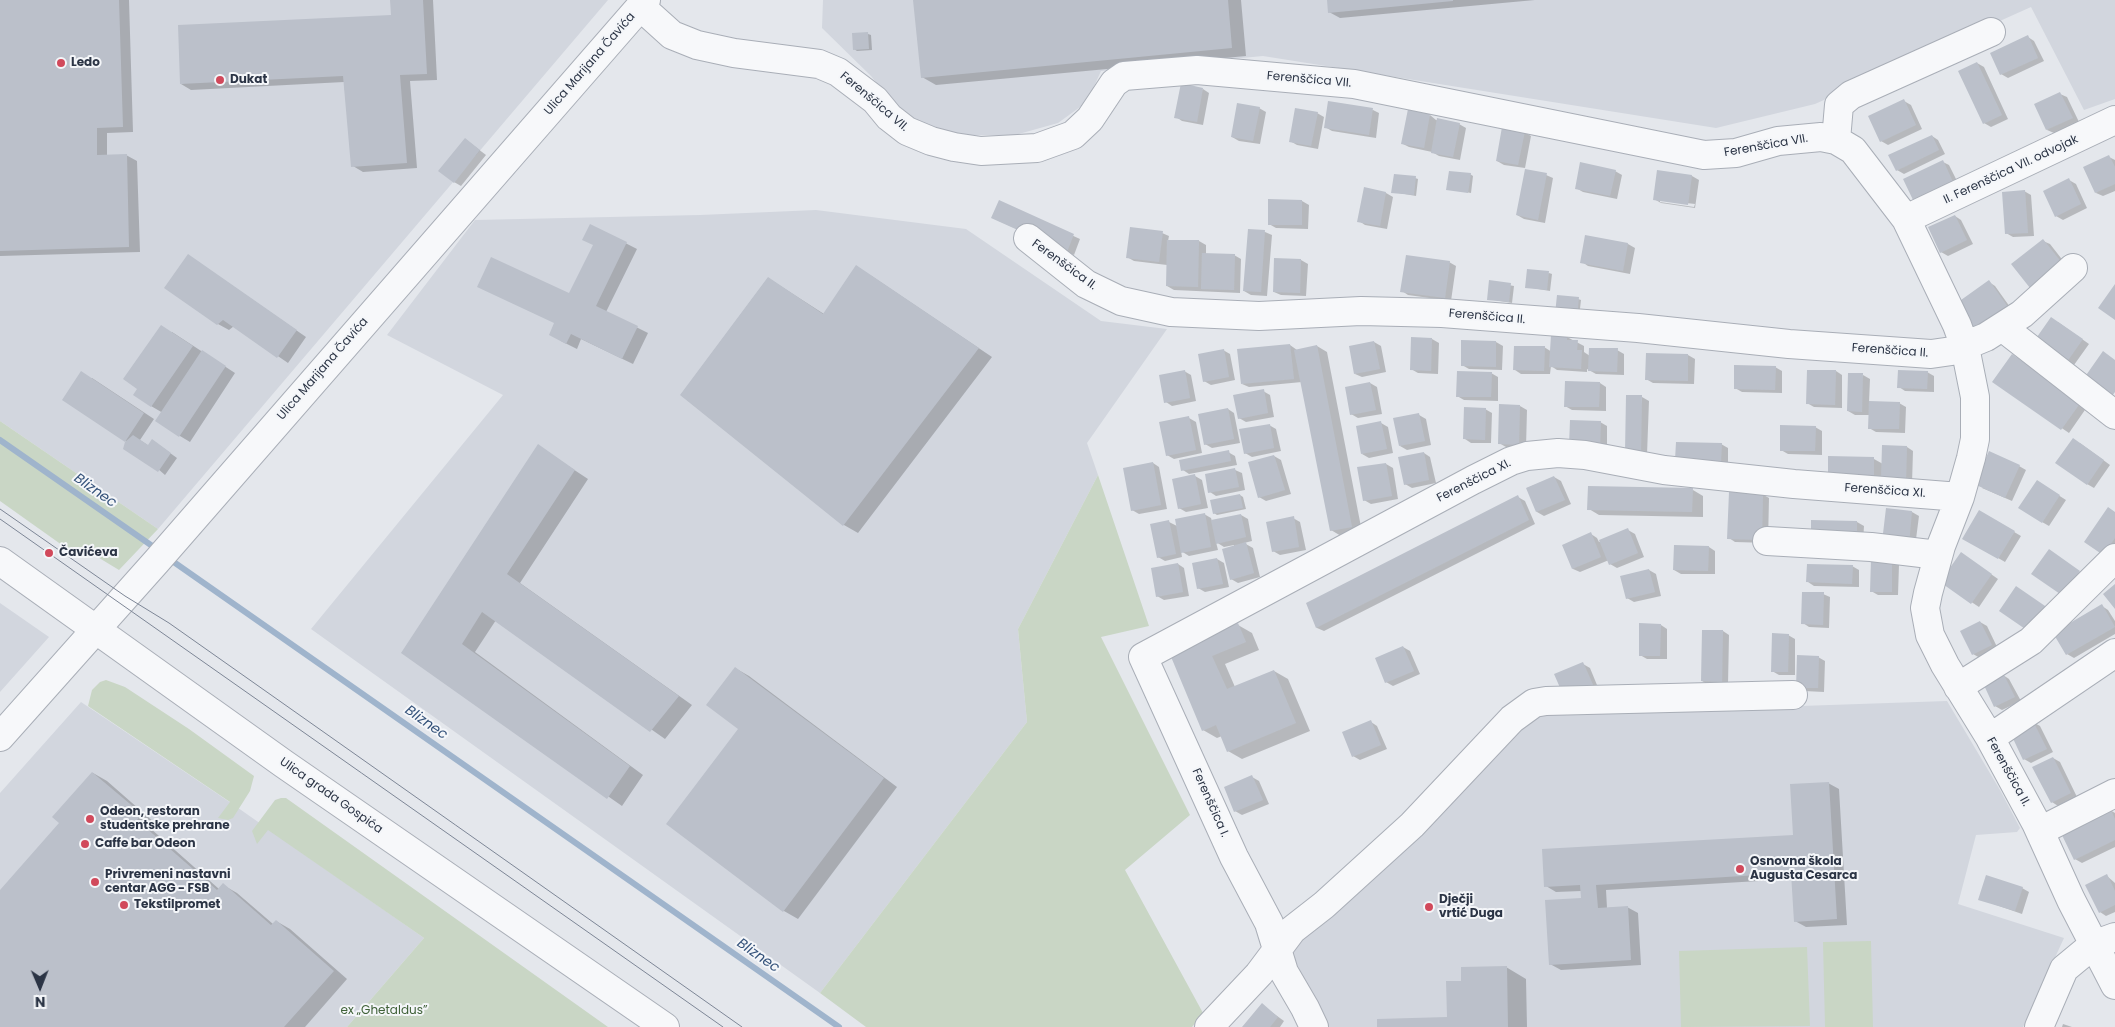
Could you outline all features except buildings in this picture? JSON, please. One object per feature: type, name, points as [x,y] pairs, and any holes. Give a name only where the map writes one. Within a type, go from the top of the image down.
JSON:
[{"type":"street","name":"Ferenščica VII.","points":[[644,3],[672,35],[698,45],[734,53],[819,64],[838,72],[852,82],[875,100],[889,118],[906,131],[946,145],[981,151],[1037,148],[1073,134],[1090,118],[1114,83],[1124,76],[1197,70],[1354,84],[1704,154],[1736,153],[1778,141],[1822,137],[1836,140]]},
{"type":"street","name":"Ulica Marijana Čavića","points":[[0,737],[644,3]]},
{"type":"street","points":[[1836,140],[1840,105],[1850,96],[1991,32]]},
{"type":"street","name":"II. Ferenščica VII. odvojak","points":[[1906,219],[2115,120]]},
{"type":"street","name":"Ferenščica II.","points":[[1836,140],[1853,150],[1906,219],[1957,325],[1975,397],[1975,439],[1960,497],[1938,555],[1925,608],[1927,623],[1934,645],[1990,738],[2040,832],[2104,941],[2115,985]]},
{"type":"street","name":"Ferenščica II.","points":[[1028,238],[1086,284],[1121,301],[1171,312],[1259,316],[1361,311],[1442,313],[1638,328],[1789,344],[1931,354],[1948,352],[1964,347]]},
{"type":"street","points":[[1964,347],[2022,314],[2073,268]]},
{"type":"street","points":[[2002,327],[2115,415]]},
{"type":"street","name":"Ferenščica XI.","points":[[1144,657],[1473,480],[1511,461],[1527,456],[1585,455],[1664,470],[1960,497]]},
{"type":"street","points":[[1767,541],[1871,547],[1938,555]]},
{"type":"street","points":[[1958,687],[2031,641],[2115,558]]},
{"type":"street","name":"Ulica grada Gospića","points":[[0,561],[292,769],[665,1027]]},
{"type":"street","points":[[1990,738],[2115,653]]},
{"type":"street","name":"Ferenščica I.","points":[[1144,657],[1234,857],[1270,923],[1284,972],[1314,1027]]},
{"type":"street","points":[[1209,1027],[1259,974],[1292,930],[1324,905],[1412,825],[1512,718],[1534,704],[1546,701],[1793,695]]},
{"type":"street","points":[[2040,832],[2115,793]]},
{"type":"street","points":[[2039,1027],[2064,969],[2104,941]]},
{"type":"shaded area","points":[[0,0],[608,0],[158,529],[0,421]]},
{"type":"shaded area","points":[[823,0],[2115,0],[2115,99],[2084,110],[2031,7],[1815,104],[1716,128],[1263,56],[1101,71],[1087,102],[1058,123],[1015,135],[952,135],[906,120],[871,76],[822,28]]},
{"type":"shaded area","points":[[816,210],[966,229],[1101,321],[1167,329],[1087,443],[1098,475],[1018,629],[1027,722],[820,993],[311,629],[503,395],[387,335],[475,220],[700,215]]},
{"type":"shaded area","points":[[0,603],[49,637],[0,692]]},
{"type":"shaded area","name":"Osnovna škola Augusta Cesarca","points":[[1947,701],[2000,790],[2020,828],[2017,832],[1976,835],[1958,904],[2064,938],[2023,1027],[1327,1027],[1295,960],[1293,945],[1436,815],[1537,715]]},
{"type":"shaded area","points":[[81,702],[231,803],[424,938],[347,1027],[0,1027],[0,793]]},
{"type":"green space","points":[[0,421],[158,529],[119,570],[81,547],[76,555],[0,501]]},
{"type":"green space","points":[[1098,475],[1149,626],[1101,637],[1190,815],[1125,870],[1203,1013],[1192,1027],[866,1027],[820,993],[1027,722],[1018,629]]},
{"type":"green space","points":[[106,680],[125,687],[189,729],[254,776],[250,791],[233,818],[228,820],[218,818],[230,802],[88,706],[92,690],[100,682]]},
{"type":"green space","name":"ex „Ghetaldus”","points":[[286,798],[608,1027],[347,1027],[424,938],[268,830],[257,844],[252,831],[275,800]]},
{"type":"green space","points":[[1871,941],[1873,1027],[1825,1027],[1823,942]]},
{"type":"green space","points":[[1807,947],[1810,1026],[1681,1027],[1679,951]]},
{"type":"waterway","name":"Bliznec","points":[[0,440],[158,550]]},
{"type":"waterway","name":"Bliznec","points":[[168,558],[839,1027]]},
{"type":"tram line","points":[[0,509],[125,596],[169,623],[742,1027]]},
{"type":"tram line","points":[[0,519],[723,1027]]},
{"type":"place","name":"Ledo","points":[[61,63]]},
{"type":"place","name":"Dukat","points":[[220,80]]},
{"type":"place","name":"Čavićeva","points":[[49,553]]},
{"type":"place","name":"Odeon, restoran studentske prehrane","points":[[90,819]]},
{"type":"place","name":"Caffe bar Odeon","points":[[85,844]]},
{"type":"place","name":"Osnovna škola Augusta Cesarca","points":[[1740,869]]},
{"type":"place","name":"Privremeni nastavni centar AGG - FSB","points":[[95,882]]},
{"type":"place","name":"Tekstilpromet","points":[[124,905]]},
{"type":"place","name":"Dječji vrtić Duga","points":[[1429,907]]}]
